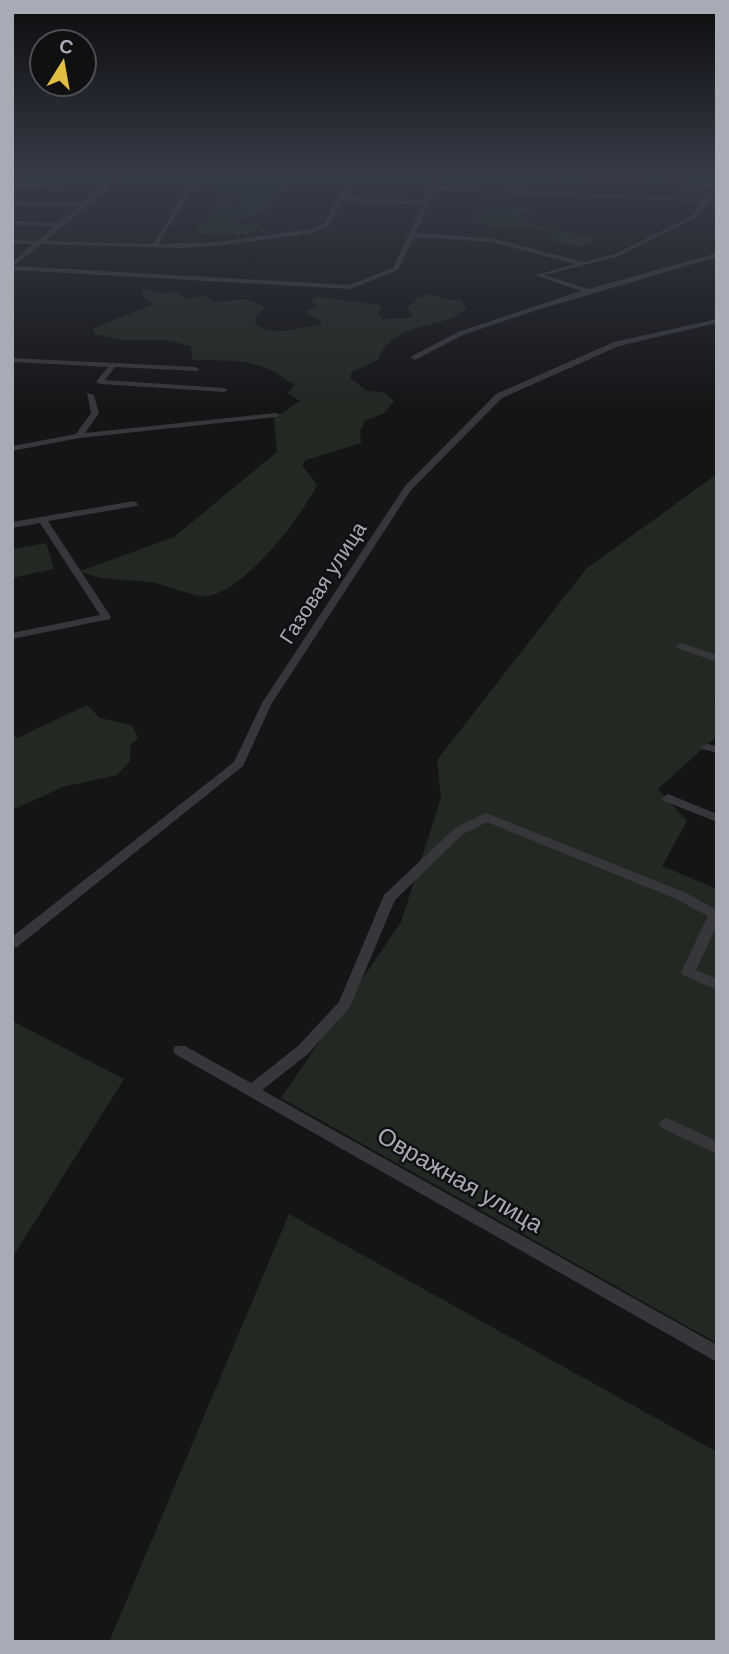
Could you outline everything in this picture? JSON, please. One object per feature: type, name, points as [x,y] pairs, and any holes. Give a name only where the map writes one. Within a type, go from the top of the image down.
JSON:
[{"type":"street","points":[[12,266],[27,254]]},
{"type":"street","points":[[12,266],[347,288],[396,270],[403,254]]},
{"type":"street","points":[[546,254],[584,264]]},
{"type":"street","points":[[586,291],[538,275],[619,254]]},
{"type":"street","points":[[415,358],[450,335],[470,328],[586,291],[717,255]]},
{"type":"street","name":"Газовая улица","points":[[12,944],[239,764],[267,703],[408,488],[499,396],[617,344],[717,321]]},
{"type":"street","points":[[12,360],[195,369]]},
{"type":"street","points":[[113,365],[100,382],[224,390]]},
{"type":"street","points":[[79,436],[95,412],[90,395]]},
{"type":"street","points":[[12,449],[79,436],[276,415]]},
{"type":"street","points":[[12,525],[134,504]]},
{"type":"street","points":[[12,636],[106,617],[43,520]]},
{"type":"street","points":[[681,646],[717,659]]},
{"type":"street","points":[[668,798],[717,818]]},
{"type":"street","points":[[252,1090],[303,1050],[345,1004],[388,898],[459,831],[486,817],[681,896],[715,915],[688,972],[717,985]]},
{"type":"street","name":"Овражная улица","points":[[180,1050],[717,1354]]},
{"type":"street","points":[[667,1124],[717,1148]]},
{"type":"shaded area","points":[[141,290],[166,294],[171,290],[187,299],[204,296],[214,302],[247,299],[265,307],[255,318],[256,324],[279,331],[321,325],[321,322],[305,312],[316,306],[310,299],[318,297],[379,305],[381,308],[378,314],[383,319],[413,317],[407,306],[416,301],[415,298],[432,294],[447,300],[461,300],[467,308],[444,321],[394,338],[378,360],[352,372],[350,378],[367,391],[384,392],[394,401],[384,413],[365,421],[360,431],[361,443],[306,460],[302,465],[317,485],[284,535],[268,554],[233,585],[216,594],[201,596],[156,583],[105,578],[80,571],[174,537],[277,452],[274,418],[300,401],[287,393],[295,385],[262,366],[233,361],[192,360],[191,346],[165,340],[123,340],[94,334],[94,328],[154,304],[143,296]]},
{"type":"shaded area","points":[[717,474],[717,698],[714,702],[717,703],[717,736],[658,789],[687,821],[662,866],[717,889],[717,1343],[281,1098],[401,922],[441,798],[437,760],[586,569]]},
{"type":"shaded area","points":[[46,543],[54,569],[12,578],[12,549]]},
{"type":"shaded area","points":[[87,705],[100,718],[132,725],[138,738],[130,746],[130,761],[117,775],[63,787],[12,810],[12,735],[17,738]]},
{"type":"shaded area","points":[[12,1021],[124,1079],[12,1258]]},
{"type":"shaded area","points":[[289,1214],[717,1452],[717,1642],[109,1642]]}]
